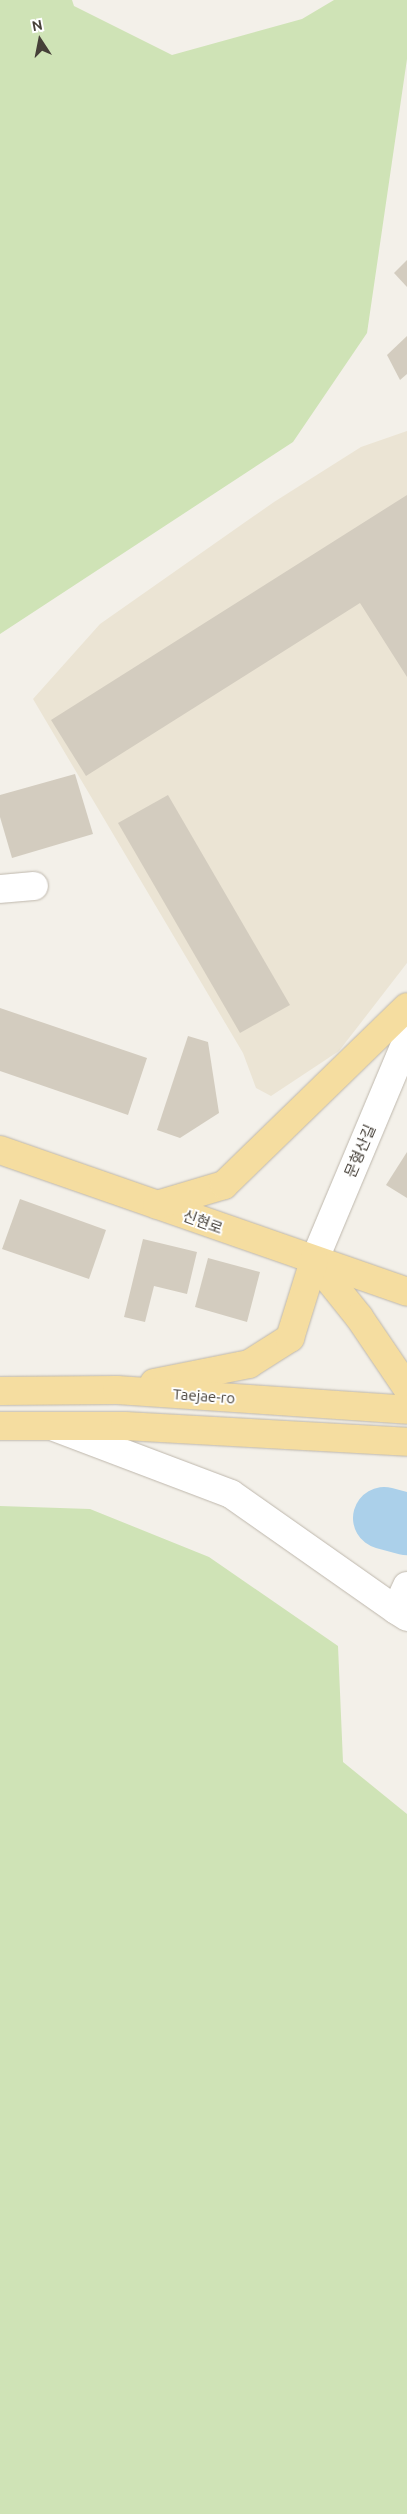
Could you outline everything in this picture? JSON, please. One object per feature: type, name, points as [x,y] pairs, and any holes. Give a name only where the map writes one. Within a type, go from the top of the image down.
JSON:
[{"type":"main road","points":[[157,1206],[224,1185],[407,1008]]},
{"type":"main road","name":"신현로","points":[[0,1150],[407,1292]]},
{"type":"main road","points":[[314,1261],[359,1317],[407,1388]]},
{"type":"main road","points":[[117,1390],[249,1364],[290,1338],[314,1261]]},
{"type":"main road","name":"Taejae-ro","points":[[0,1391],[117,1390],[407,1410]]},
{"type":"main road","points":[[0,1426],[125,1426],[407,1442]]},
{"type":"street","points":[[0,889],[34,886]]},
{"type":"street","name":"문형산길","points":[[314,1261],[407,1040]]},
{"type":"street","points":[[52,1426],[231,1494],[400,1602]]},
{"type":"shaded area","points":[[407,431],[407,963],[339,1051],[271,1096],[256,1088],[243,1053],[33,699],[100,624],[274,502],[361,447]]},
{"type":"green space","points":[[0,0],[72,0],[74,6],[172,55],[302,19],[334,0],[407,0],[407,59],[367,333],[293,442],[0,634]]},
{"type":"green space","points":[[0,1506],[90,1509],[209,1557],[338,1646],[343,1762],[407,1814],[407,2514],[0,2514]]},
{"type":"building","points":[[407,260],[407,287],[394,273]]},
{"type":"building","points":[[407,336],[407,374],[400,380],[387,355]]},
{"type":"building","points":[[407,495],[407,677],[360,603],[86,776],[51,720]]},
{"type":"building","points":[[75,774],[93,834],[12,858],[0,817],[0,795]]},
{"type":"building","points":[[168,795],[290,1005],[240,1033],[118,823]]},
{"type":"building","points":[[0,1008],[147,1058],[128,1115],[0,1071]]},
{"type":"building","points":[[188,1036],[208,1042],[219,1113],[180,1138],[157,1130]]},
{"type":"building","points":[[407,1152],[407,1198],[386,1185]]},
{"type":"building","points":[[20,1199],[106,1230],[89,1279],[2,1249]]},
{"type":"building","points":[[143,1239],[197,1252],[187,1294],[154,1286],[145,1322],[124,1317]]},
{"type":"building","points":[[208,1258],[260,1272],[247,1322],[195,1307]]},
{"type":"waterway","points":[[384,1518],[407,1524]]}]
